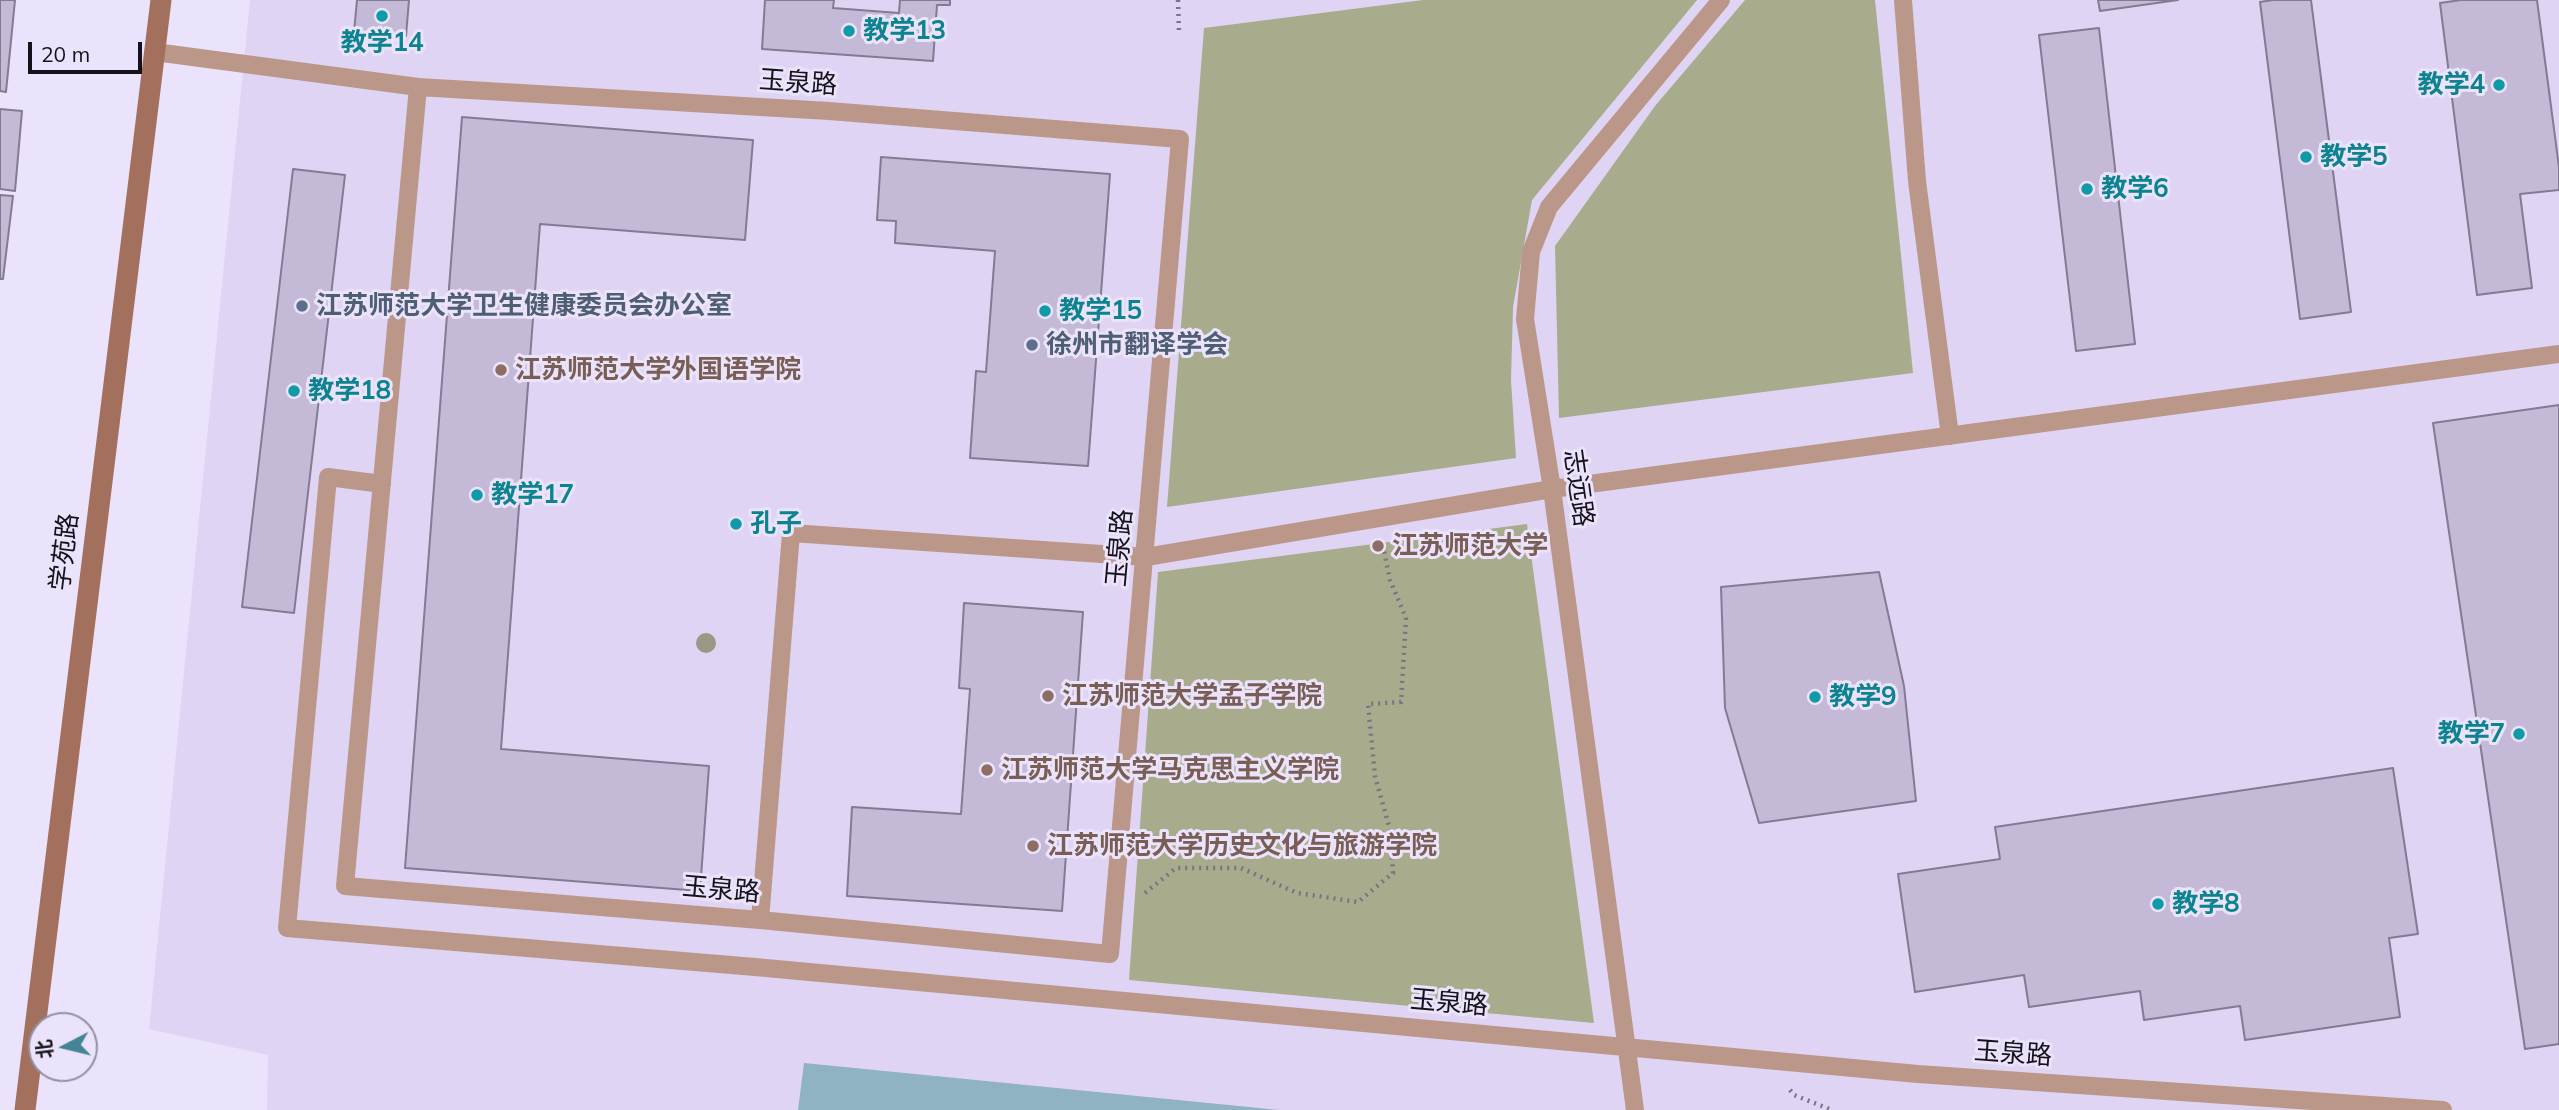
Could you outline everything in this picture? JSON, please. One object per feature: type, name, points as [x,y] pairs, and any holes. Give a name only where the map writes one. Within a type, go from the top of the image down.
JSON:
[{"type":"street","name":"学苑路","points":[[25,1110],[161,0]]},
{"type":"lane","name":"志远路","points":[[1635,1110],[1552,489],[1525,318],[1531,252],[1549,207],[1721,0]]},
{"type":"lane","points":[[1903,0],[1917,181],[1950,436]]},
{"type":"lane","points":[[155,52],[418,87]]},
{"type":"lane","name":"玉泉路","points":[[418,87],[817,110],[1180,139],[1110,954],[760,920],[345,886],[382,484],[418,87]]},
{"type":"lane","points":[[760,920],[792,533],[1146,556],[1552,489],[2559,354]]},
{"type":"lane","name":"玉泉路","points":[[382,484],[328,477],[287,928],[755,967],[1919,1074],[2443,1110]]},
{"type":"path","points":[[1178,0],[1179,32]]},
{"type":"path","points":[[1113,919],[1176,868],[1241,868],[1297,893],[1358,902],[1393,873],[1390,830],[1375,776],[1368,704],[1401,702],[1406,618],[1390,580],[1377,517]]},
{"type":"shaded area","name":"江苏师范大学","points":[[250,0],[2559,0],[2559,1110],[267,1110],[268,1055],[149,1029]]},
{"type":"green space","points":[[1423,0],[1697,0],[1532,200],[1513,307],[1511,380],[1516,458],[1167,507],[1204,28]]},
{"type":"green space","points":[[1745,0],[1875,0],[1913,373],[1559,418],[1555,246],[1655,106]]},
{"type":"green space","points":[[1527,524],[1594,1023],[1129,980],[1158,572]]},
{"type":"water","points":[[804,1063],[1279,1110],[798,1110]]},
{"type":"building","points":[[0,0],[15,0],[6,92],[0,91]]},
{"type":"building","name":"教学14","points":[[357,0],[409,0],[406,36],[354,32]]},
{"type":"building","name":"教学13","points":[[765,0],[834,0],[833,8],[899,13],[900,0],[950,0],[950,5],[937,5],[933,61],[762,49]]},
{"type":"building","points":[[2098,0],[2178,0],[2100,11]]},
{"type":"building","name":"教学5","points":[[2311,0],[2351,312],[2300,319],[2260,2]]},
{"type":"building","name":"教学4","points":[[2461,0],[2537,0],[2559,167],[2559,190],[2520,194],[2532,288],[2477,295],[2440,3]]},
{"type":"building","name":"教学6","points":[[2099,28],[2135,344],[2076,351],[2039,35]]},
{"type":"building","points":[[0,109],[22,111],[15,191],[0,189]]},
{"type":"building","name":"教学17","points":[[462,117],[753,140],[745,240],[540,224],[501,749],[709,766],[700,891],[405,868]]},
{"type":"building","name":"教学15","points":[[881,157],[1110,174],[1088,466],[970,458],[976,371],[986,372],[995,251],[895,243],[896,221],[877,220]]},
{"type":"building","name":"教学18","points":[[293,169],[345,175],[294,613],[242,607]]},
{"type":"building","points":[[0,195],[13,196],[3,279],[0,279]]},
{"type":"building","name":"教学7","points":[[2559,405],[2559,1044],[2525,1049],[2433,423]]},
{"type":"building","name":"教学9","points":[[1879,572],[1904,686],[1916,801],[1759,823],[1725,708],[1721,587]]},
{"type":"building","points":[[964,603],[1083,612],[1062,911],[847,896],[852,807],[961,814],[970,689],[959,688]]},
{"type":"building","name":"教学8","points":[[2393,768],[2418,934],[2389,938],[2400,1017],[2245,1040],[2240,1006],[2144,1020],[2140,991],[2029,1007],[2024,975],[1915,992],[1898,874],[2000,859],[1995,827]]},
{"type":"place","name":"教学14","points":[[382,16]]},
{"type":"place","name":"教学13","points":[[849,31]]},
{"type":"place","name":"教学4","points":[[2499,85]]},
{"type":"place","name":"教学5","points":[[2306,157]]},
{"type":"place","name":"教学6","points":[[2087,189]]},
{"type":"place","name":"江苏师范大学卫生健康委员会办公室","points":[[302,306]]},
{"type":"place","name":"教学15","points":[[1045,311]]},
{"type":"place","name":"徐州市翻译学会","points":[[1032,345]]},
{"type":"place","name":"江苏师范大学外国语学院","points":[[501,370]]},
{"type":"place","name":"教学18","points":[[294,391]]},
{"type":"place","name":"教学17","points":[[477,495]]},
{"type":"place","name":"孔子","points":[[736,524]]},
{"type":"place","name":"江苏师范大学","points":[[1378,546]]},
{"type":"place","name":"江苏师范大学孟子学院","points":[[1048,696]]},
{"type":"place","name":"教学9","points":[[1815,697]]},
{"type":"place","name":"教学7","points":[[2519,734]]},
{"type":"place","name":"江苏师范大学马克思主义学院","points":[[987,770]]},
{"type":"place","name":"江苏师范大学历史文化与旅游学院","points":[[1033,846]]},
{"type":"place","name":"教学8","points":[[2158,904]]}]
